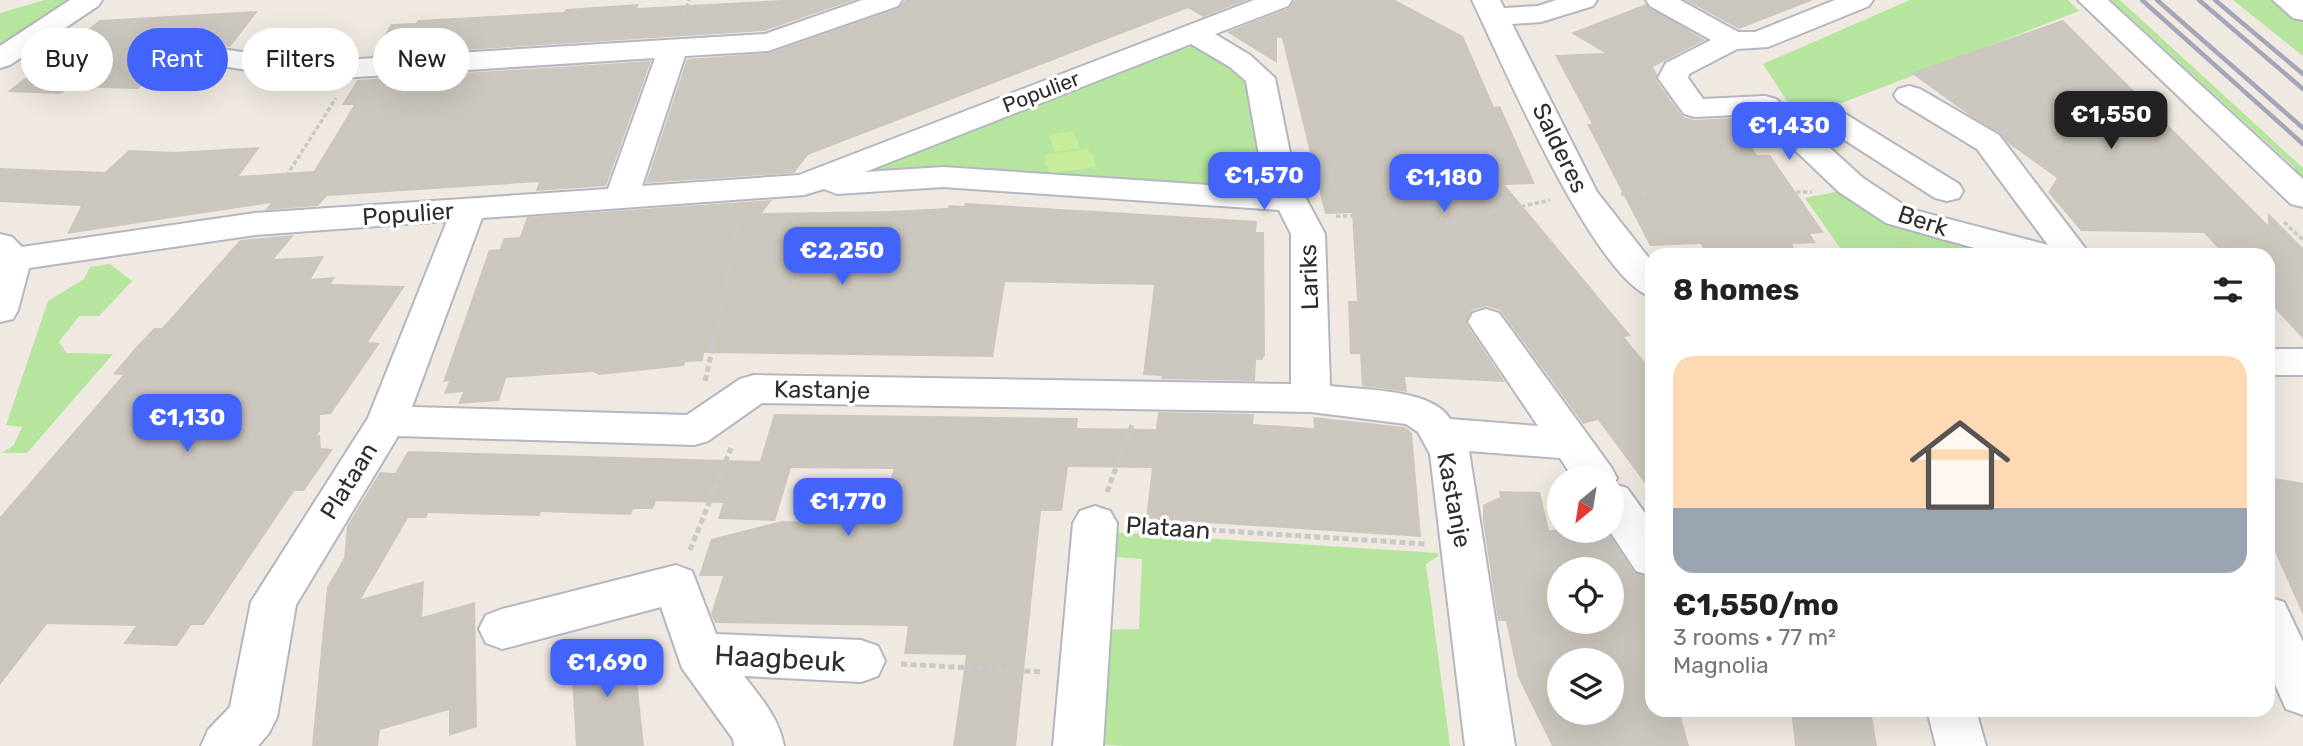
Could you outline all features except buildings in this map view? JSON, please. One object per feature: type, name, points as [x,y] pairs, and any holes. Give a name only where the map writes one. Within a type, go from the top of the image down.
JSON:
[{"type":"street","points":[[0,59],[88,0]]},
{"type":"street","points":[[359,69],[768,42],[888,0]]},
{"type":"street","name":"Populier","points":[[804,185],[1278,0]]},
{"type":"street","points":[[1491,9],[1541,14],[1583,0]]},
{"type":"street","points":[[1660,0],[1732,40]]},
{"type":"street","name":"Berk","points":[[1859,0],[1758,41],[1732,40],[1676,69],[1673,78],[1695,108],[1765,106],[1851,185],[1898,216],[2016,248]]},
{"type":"street","points":[[2092,0],[2303,197]]},
{"type":"street","points":[[2287,0],[2303,12]]},
{"type":"street","name":"Salderes","points":[[1491,9],[1581,193],[1620,248],[1645,277]]},
{"type":"street","name":"Lariks","points":[[1180,38],[1240,61],[1260,78],[1279,178],[1308,234],[1311,398]]},
{"type":"street","points":[[622,197],[673,48]]},
{"type":"street","points":[[1909,95],[1988,142],[2068,248]]},
{"type":"street","name":"Berk","points":[[1823,113],[1947,191]]},
{"type":"street","points":[[1817,152],[1863,139]]},
{"type":"street","name":"Populier","points":[[7,252],[255,224],[943,177],[1293,209]]},
{"type":"street","name":"Plataan","points":[[226,746],[252,717],[274,602],[387,421],[468,210]]},
{"type":"street","points":[[0,310],[7,252]]},
{"type":"street","points":[[1486,322],[1588,466]]},
{"type":"street","points":[[2275,362],[2303,362]]},
{"type":"street","name":"Kastanje","points":[[694,430],[754,389],[1311,398],[1416,411],[1432,422],[1450,454],[1490,746]]},
{"type":"street","points":[[387,421],[694,430]]},
{"type":"street","points":[[1438,433],[1572,444]]},
{"type":"street","points":[[1624,517],[1645,548]]},
{"type":"street","name":"Plataan","points":[[1078,746],[1095,523]]},
{"type":"street","points":[[502,629],[677,584]]},
{"type":"street","name":"Haagbeuk","points":[[677,584],[699,654],[757,732],[759,746]]},
{"type":"street","points":[[2275,634],[2303,694]]},
{"type":"street","name":"Haagbeuk","points":[[699,654],[861,661]]},
{"type":"street","points":[[1953,717],[1961,746]]},
{"type":"path","points":[[1101,0],[1180,38]]},
{"type":"path","points":[[255,224],[340,91]]},
{"type":"path","points":[[1293,209],[1435,215],[1449,223],[1581,193],[1800,194],[1851,185]]},
{"type":"path","points":[[694,430],[728,284],[743,189]]},
{"type":"path","points":[[677,584],[754,389]]},
{"type":"path","points":[[1095,523],[1143,397]]},
{"type":"path","name":"Plataan","points":[[1095,523],[1464,547]]},
{"type":"path","points":[[861,661],[1082,674]]},
{"type":"green space","points":[[45,0],[69,0],[28,28],[21,28],[21,33],[0,47],[0,13]]},
{"type":"green space","points":[[1910,0],[2068,0],[2079,11],[1811,115],[1837,134],[1824,138],[1795,113],[1763,64]]},
{"type":"green space","points":[[2111,0],[2120,0],[2303,168],[2303,185],[2288,171],[2296,169]]},
{"type":"green space","points":[[2233,0],[2277,0],[2303,21],[2303,56]]},
{"type":"green space","points":[[1202,45],[1238,68],[1245,81],[1273,191],[869,172],[1136,62]]},
{"type":"green space","points":[[1073,131],[1080,148],[1055,152],[1049,135]]},
{"type":"green space","points":[[1088,149],[1093,155],[1096,167],[1051,173],[1044,162],[1047,161],[1045,155]]},
{"type":"green space","points":[[1849,189],[1994,248],[1840,248],[1805,198]]},
{"type":"green space","points":[[110,264],[132,281],[99,316],[79,316],[59,342],[67,353],[113,354],[27,453],[2,453],[14,445],[22,427],[6,425],[48,301],[84,279],[90,267]]},
{"type":"green space","points":[[1109,532],[1438,553],[1439,556],[1426,564],[1450,746],[1096,744],[1104,630],[1139,629],[1142,559],[1104,556]]},
{"type":"railway","points":[[2142,0],[2303,144]]},
{"type":"railway","points":[[2157,0],[2303,128]]},
{"type":"railway","points":[[2199,0],[2303,89]]},
{"type":"railway","points":[[2215,0],[2303,74]]}]
